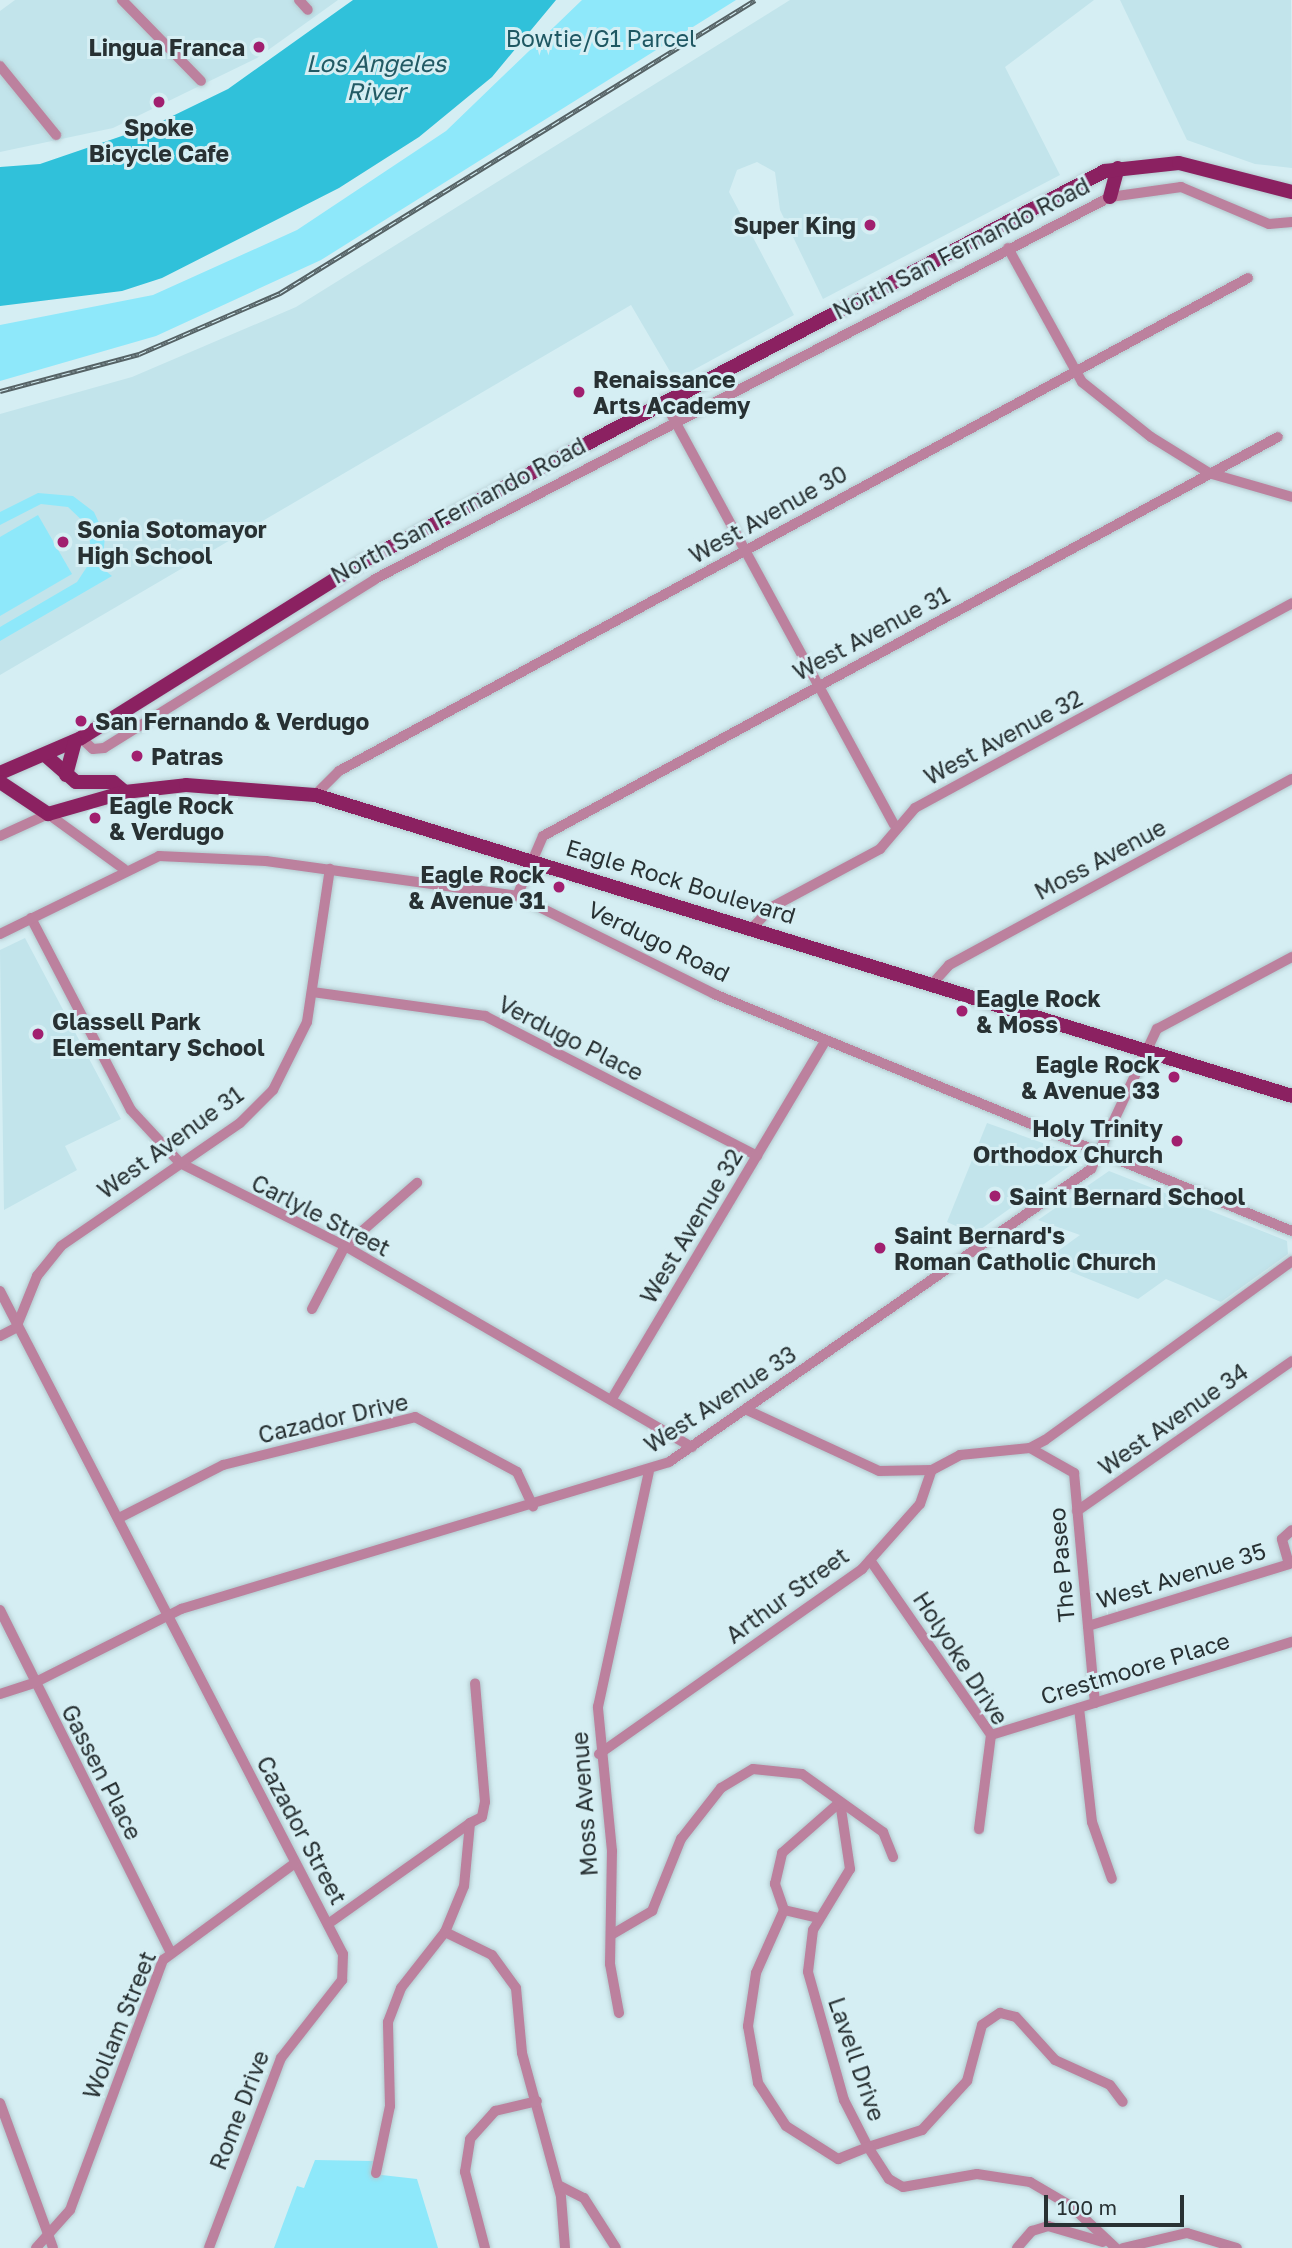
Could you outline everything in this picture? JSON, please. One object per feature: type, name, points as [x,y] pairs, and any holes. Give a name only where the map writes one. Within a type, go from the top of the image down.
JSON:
[{"type":"main road","name":"North San Fernando Road","points":[[0,773],[78,740],[363,561],[664,401],[1118,168],[1179,163],[1292,192]]},
{"type":"main road","points":[[1110,197],[1118,168]]},
{"type":"main road","points":[[66,775],[78,740]]},
{"type":"main road","points":[[45,755],[66,775],[81,784],[113,782],[125,792]]},
{"type":"main road","points":[[0,782],[48,814]]},
{"type":"main road","name":"Eagle Rock Boulevard","points":[[48,814],[125,792],[221,785],[315,795],[529,858],[1292,1096]]},
{"type":"street","points":[[122,0],[201,81]]},
{"type":"street","points":[[299,0],[308,9]]},
{"type":"street","points":[[0,66],[56,135]]},
{"type":"street","name":"North San Fernando Road","points":[[78,740],[104,748],[351,593],[674,421],[1110,197],[1181,187],[1278,226],[1292,222]]},
{"type":"street","points":[[1008,248],[1075,372],[1151,437],[1209,472],[1292,497]]},
{"type":"street","name":"West Avenue 30","points":[[315,795],[339,771],[1248,278]]},
{"type":"street","points":[[664,401],[894,825]]},
{"type":"street","name":"West Avenue 31","points":[[517,896],[529,858],[543,836],[1209,472],[1278,438]]},
{"type":"street","name":"West Avenue 32","points":[[753,928],[772,907],[880,849],[894,825],[1292,603]]},
{"type":"street","name":"Moss Avenue","points":[[933,983],[949,965],[1292,779]]},
{"type":"street","points":[[0,836],[48,814],[124,869],[0,934]]},
{"type":"street","name":"Verdugo Road","points":[[124,869],[175,855],[330,869],[517,896],[714,994],[1292,1231]]},
{"type":"street","name":"West Avenue 31","points":[[16,1328],[54,1252],[240,1123],[273,1090],[299,1043],[312,992],[330,869]]},
{"type":"street","name":"Carlyle Street","points":[[31,918],[131,1110],[180,1163],[345,1246],[613,1397],[692,1447]]},
{"type":"street","name":"West Avenue 33","points":[[0,1694],[34,1684],[167,1615],[649,1471],[692,1447],[1091,1169],[1102,1152],[1142,1049],[1157,1029],[1292,957]]},
{"type":"street","name":"Verdugo Place","points":[[312,992],[485,1016],[757,1156]]},
{"type":"street","name":"West Avenue 32","points":[[613,1397],[825,1041]]},
{"type":"street","points":[[312,1308],[345,1246],[417,1183]]},
{"type":"street","points":[[747,1410],[879,1471],[932,1470],[985,1449],[1030,1448],[1292,1261]]},
{"type":"street","name":"Cazador Street","points":[[0,1291],[16,1328],[119,1518],[328,1924],[470,1823]]},
{"type":"street","points":[[0,1336],[16,1328]]},
{"type":"street","name":"West Avenue 34","points":[[1077,1511],[1292,1361]]},
{"type":"street","name":"Cazador Drive","points":[[119,1518],[222,1465],[415,1417],[517,1472],[533,1506]]},
{"type":"street","name":"The Paseo","points":[[1030,1448],[1074,1473],[1095,1703]]},
{"type":"street","name":"Arthur Street","points":[[598,1754],[870,1560],[919,1504],[932,1470]]},
{"type":"street","name":"Moss Avenue","points":[[619,2013],[611,1935],[612,1851],[598,1754],[598,1707],[649,1471]]},
{"type":"street","name":"West Avenue 35","points":[[1088,1626],[1291,1568],[1282,1539],[1292,1530]]},
{"type":"street","name":"Holyoke Drive","points":[[870,1560],[991,1735],[979,1829]]},
{"type":"street","name":"Gassen Place","points":[[0,1610],[34,1684],[170,1951]]},
{"type":"street","name":"Crestmoore Place","points":[[991,1735],[1292,1642]]},
{"type":"street","points":[[376,2174],[390,2106],[388,2022],[401,1988],[445,1932],[464,1886],[470,1823],[482,1818],[485,1802],[475,1683]]},
{"type":"street","points":[[1079,1708],[1092,1822],[1112,1879]]},
{"type":"street","points":[[611,1935],[652,1911],[681,1839],[741,1774],[790,1769],[883,1832],[893,1857]]},
{"type":"street","points":[[840,1802],[782,1853],[775,1884],[784,1910],[752,1988],[748,2026],[758,2083],[775,2114],[812,2147],[844,2159],[868,2147],[889,2179],[911,2188],[977,2174],[1030,2182],[1071,2206],[1117,2247]]},
{"type":"street","name":"Lavell Drive","points":[[840,1802],[850,1868],[819,1918],[807,1956],[810,1987],[844,2100],[868,2147],[922,2130],[967,2081],[982,2025],[1000,2013],[1016,2017],[1055,2060],[1110,2085],[1123,2102]]},
{"type":"street","name":"Wollam Street","points":[[36,2248],[51,2243],[70,2210],[170,1951],[295,1863]]},
{"type":"street","points":[[784,1910],[819,1918]]},
{"type":"street","name":"Rome Drive","points":[[209,2248],[281,2057],[342,1980],[343,1954],[328,1924]]},
{"type":"street","points":[[445,1932],[486,1951],[510,1975],[558,2185],[565,2248]]},
{"type":"street","points":[[485,2248],[466,2172],[470,2139],[495,2111],[537,2101]]},
{"type":"street","points":[[0,2103],[51,2243]]},
{"type":"street","points":[[558,2185],[584,2198],[616,2248]]},
{"type":"street","points":[[1017,2248],[1032,2231],[1048,2226],[1117,2247],[1172,2233],[1237,2248]]},
{"type":"shaded area","points":[[15,0],[338,0],[257,58],[113,128],[0,152],[0,11]]},
{"type":"shaded area","points":[[790,0],[1094,0],[1005,67],[1060,175],[823,299],[780,210],[775,172],[757,162],[737,170],[729,192],[794,315],[675,380],[631,305],[0,675],[0,414],[132,377],[296,307]]},
{"type":"shaded area","points":[[1120,0],[1291,0],[1292,168],[1255,164],[1187,140]]},
{"type":"shaded area","name":"Glassell Park Elementary School","points":[[25,938],[121,1119],[65,1146],[77,1170],[4,1210],[0,950]]},
{"type":"shaded area","name":"Saint Bernard School","points":[[987,1123],[1082,1157],[974,1234],[947,1222]]},
{"type":"shaded area","points":[[1109,1171],[1287,1241],[1288,1254],[1221,1302],[1166,1279],[1138,1299],[1044,1261],[1080,1235],[1038,1220]]},
{"type":"green space","name":"Bowtie/G1 Parcel","points":[[582,0],[736,0],[321,260],[156,336],[0,381],[0,325],[153,295],[297,230],[446,131]]},
{"type":"green space","points":[[38,493],[73,496],[94,512],[105,536],[102,568],[112,576],[0,641],[0,627],[77,582],[92,559],[88,526],[68,507],[41,504],[0,525],[0,512]]},
{"type":"green space","points":[[38,515],[72,574],[0,616],[0,537]]},
{"type":"green space","points":[[315,2160],[374,2161],[373,2174],[417,2179],[438,2248],[274,2248],[297,2186],[304,2188]]},
{"type":"water","name":"Los Angeles River","points":[[353,0],[556,0],[492,77],[419,137],[339,188],[162,278],[122,291],[0,306],[0,167],[40,164],[154,125],[228,89]]},
{"type":"railway","points":[[0,391],[139,354],[280,293],[755,0]]},
{"type":"place","name":"Lingua Franca","points":[[259,47]]},
{"type":"place","name":"Spoke Bicycle Cafe","points":[[159,102]]},
{"type":"place","name":"Super King","points":[[870,225]]},
{"type":"place","name":"Renaissance Arts Academy","points":[[579,392]]},
{"type":"place","name":"Sonia Sotomayor High School","points":[[63,542]]},
{"type":"place","name":"San Fernando & Verdugo","points":[[81,721]]},
{"type":"place","name":"Patras","points":[[137,756]]},
{"type":"place","name":"Eagle Rock & Verdugo","points":[[95,818]]},
{"type":"place","name":"Eagle Rock & Avenue 31","points":[[559,887]]},
{"type":"place","name":"Eagle Rock & Moss","points":[[962,1011]]},
{"type":"place","name":"Glassell Park Elementary School","points":[[38,1034]]},
{"type":"place","name":"Eagle Rock & Avenue 33","points":[[1174,1077]]},
{"type":"place","name":"Holy Trinity Orthodox Church","points":[[1177,1141]]},
{"type":"place","name":"Saint Bernard School","points":[[995,1196]]},
{"type":"place","name":"Saint Bernard's Roman Catholic Church","points":[[880,1248]]}]
